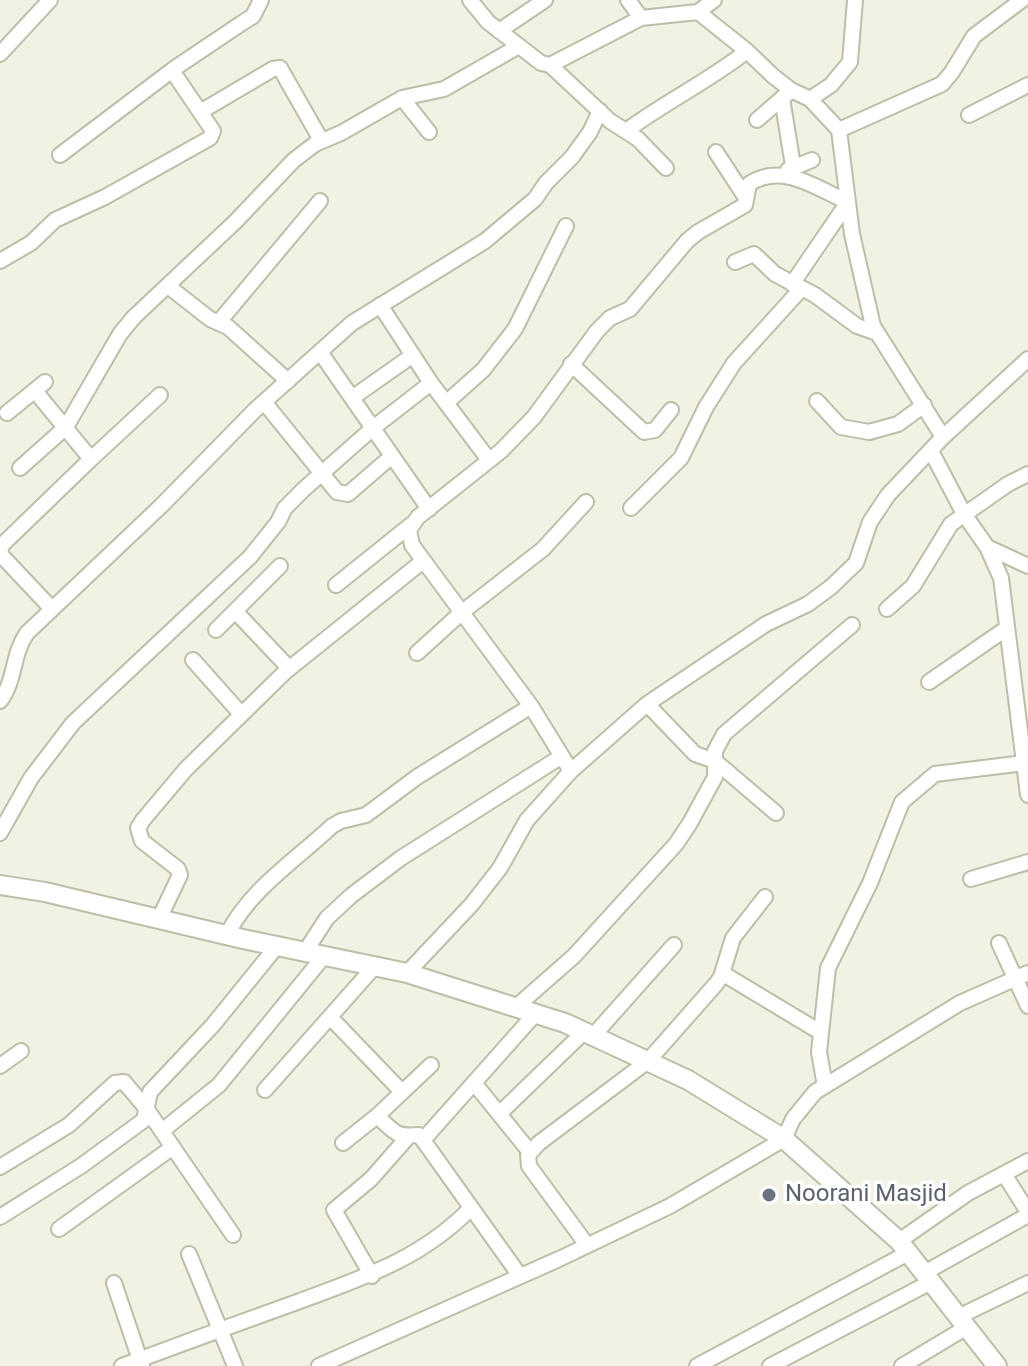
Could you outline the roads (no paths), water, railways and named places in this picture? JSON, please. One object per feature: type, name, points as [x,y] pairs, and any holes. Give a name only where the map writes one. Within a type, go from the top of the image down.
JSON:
[{"type":"street","points":[[0,54],[50,0]]},
{"type":"street","points":[[60,155],[175,68],[253,16],[261,0]]},
{"type":"street","points":[[470,0],[488,22],[541,63],[550,65],[600,111],[638,139],[666,168]]},
{"type":"street","points":[[499,31],[545,0]]},
{"type":"street","points":[[628,0],[641,18]]},
{"type":"street","points":[[550,65],[641,18],[698,12],[714,0]]},
{"type":"street","points":[[810,99],[831,85],[850,62],[855,0]]},
{"type":"street","points":[[839,130],[942,84],[974,36],[1022,0]]},
{"type":"street","points":[[698,12],[747,51],[787,94],[810,99],[839,130],[852,234],[873,326],[943,437]]},
{"type":"street","points":[[20,468],[66,427],[120,334],[294,160],[321,140],[341,133],[402,98],[444,89],[519,46]]},
{"type":"street","points":[[626,131],[747,51]]},
{"type":"street","points":[[0,261],[31,243],[55,220],[105,197],[210,138],[213,131],[176,78],[175,68]]},
{"type":"street","points":[[200,112],[273,69],[280,68],[321,140]]},
{"type":"street","points":[[969,115],[1028,85]]},
{"type":"street","points":[[757,120],[787,94]]},
{"type":"street","points":[[787,94],[788,175],[848,202]]},
{"type":"street","points":[[402,98],[429,132]]},
{"type":"street","points":[[0,701],[9,689],[21,641],[52,609],[161,506],[264,402],[352,323],[485,241],[535,199],[572,157],[600,111]]},
{"type":"street","points":[[716,152],[746,199]]},
{"type":"street","points":[[336,585],[489,460],[534,417],[571,364],[610,318],[637,303],[687,241],[745,205],[749,184],[812,160]]},
{"type":"street","points":[[218,323],[320,201]]},
{"type":"street","points":[[631,508],[681,458],[706,407],[734,363],[797,286],[848,202]]},
{"type":"street","points":[[446,403],[483,370],[515,329],[566,226]]},
{"type":"street","points":[[735,262],[754,254],[775,274],[857,326],[877,333]]},
{"type":"street","points":[[168,286],[187,303],[228,327],[288,381]]},
{"type":"street","points":[[380,305],[431,383],[489,460]]},
{"type":"street","points":[[320,352],[429,509]]},
{"type":"street","points":[[352,398],[413,355]]},
{"type":"street","points":[[571,364],[644,432],[655,430],[671,410]]},
{"type":"street","points":[[407,973],[472,904],[500,868],[527,820],[571,771],[647,704],[766,624],[808,604],[831,587],[856,563],[878,507],[943,437],[1022,364],[1028,380]]},
{"type":"street","points":[[0,833],[31,778],[59,738],[250,557],[278,522],[285,508],[322,472],[431,383]]},
{"type":"street","points":[[7,413],[40,387],[91,459]]},
{"type":"street","points":[[52,609],[2,556],[0,550],[3,544],[160,395]]},
{"type":"street","points":[[817,401],[841,427],[869,432],[898,424],[924,405]]},
{"type":"street","points":[[264,402],[337,492],[348,494],[392,456]]},
{"type":"street","points":[[931,451],[964,514],[987,547],[1001,578],[1028,795]]},
{"type":"street","points":[[887,609],[913,586],[951,524],[1008,484],[1028,474]]},
{"type":"street","points":[[417,653],[461,613],[543,549],[586,502]]},
{"type":"street","points":[[412,524],[409,536],[423,561],[531,706],[571,771]]},
{"type":"street","points":[[987,547],[1028,566]]},
{"type":"street","points":[[159,919],[180,875],[178,869],[142,841],[138,828],[186,769],[289,668],[423,561]]},
{"type":"street","points":[[216,630],[280,566]]},
{"type":"street","points":[[235,611],[289,668]]},
{"type":"street","points":[[516,1007],[574,956],[676,844],[715,777],[715,751],[724,734],[852,625]]},
{"type":"street","points":[[929,682],[1007,628]]},
{"type":"street","points":[[1011,664],[1028,659]]},
{"type":"street","points":[[193,660],[241,714]]},
{"type":"street","points":[[647,704],[695,754],[715,761],[776,813]]},
{"type":"street","points":[[227,935],[237,915],[249,901],[332,826],[366,815],[417,777],[531,706]]},
{"type":"street","points":[[305,952],[327,918],[352,895],[401,858],[562,756]]},
{"type":"street","points":[[825,1086],[819,1052],[828,968],[870,883],[902,802],[935,774],[1024,763]]},
{"type":"street","points":[[971,879],[1028,862]]},
{"type":"street","points":[[0,885],[45,892],[407,973],[536,1013],[688,1080],[784,1139],[904,1247],[997,1366]]},
{"type":"street","points":[[587,1245],[529,1166],[527,1159],[530,1152],[648,1061],[716,984],[733,938],[765,897]]},
{"type":"street","points":[[999,943],[1022,976],[1028,1006]]},
{"type":"street","points":[[500,1113],[589,1034],[674,945]]},
{"type":"street","points":[[0,1217],[81,1166],[144,1120],[150,1092],[213,1025],[277,946]]},
{"type":"street","points":[[162,1131],[219,1085],[324,956]]},
{"type":"street","points":[[265,1090],[375,966]]},
{"type":"street","points":[[722,973],[820,1032]]},
{"type":"street","points":[[319,1366],[670,1206],[784,1139],[793,1119],[815,1092],[960,1003],[1022,976]]},
{"type":"street","points":[[423,1140],[536,1013]]},
{"type":"street","points":[[330,1017],[402,1092]]},
{"type":"street","points":[[0,1066],[21,1051]]},
{"type":"street","points":[[343,1143],[431,1065]]},
{"type":"street","points":[[0,1167],[69,1125],[115,1083],[124,1082],[146,1108],[233,1235]]},
{"type":"street","points":[[474,1083],[530,1152]]},
{"type":"street","points":[[377,1116],[401,1136],[419,1135],[520,1276]]},
{"type":"street","points":[[372,1276],[334,1210],[371,1179],[407,1138]]},
{"type":"street","points":[[59,1229],[173,1147]]},
{"type":"street","points":[[697,1366],[904,1247],[968,1193],[1028,1161]]},
{"type":"street","points":[[770,1366],[927,1277],[1028,1214],[1004,1174]]},
{"type":"street","points":[[122,1366],[141,1363],[372,1276],[428,1245],[471,1208]]},
{"type":"street","points":[[189,1254],[235,1366]]},
{"type":"street","points":[[114,1283],[141,1363]]},
{"type":"street","points":[[902,1366],[962,1322],[1028,1283]]},
{"type":"place","name":"Noorani Masjid","points":[[769,1195]]}]
